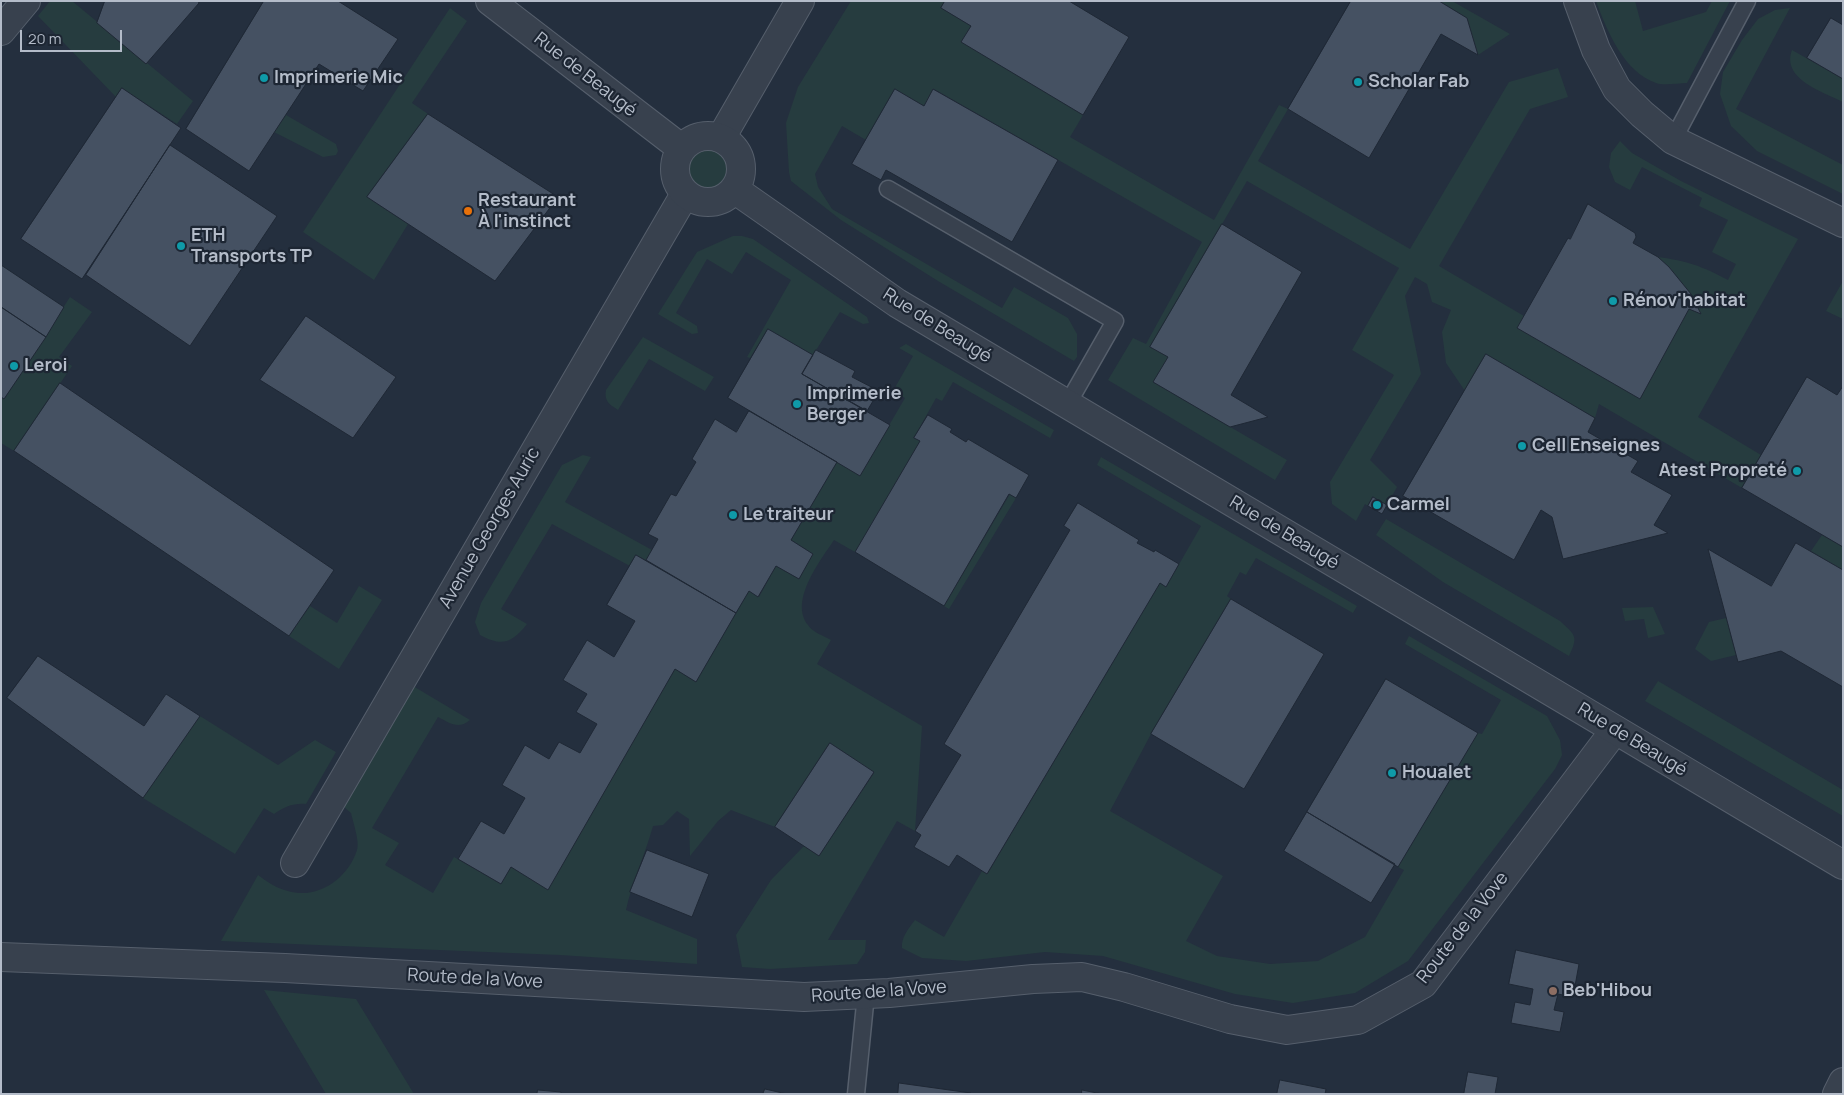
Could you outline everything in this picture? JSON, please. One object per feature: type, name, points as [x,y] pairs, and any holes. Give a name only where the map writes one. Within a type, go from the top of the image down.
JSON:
[{"type":"street","points":[[1,31],[26,1]]},
{"type":"street","name":"Rue de Beaugé","points":[[490,1],[681,148]]},
{"type":"street","points":[[721,138],[800,1]]},
{"type":"street","points":[[1578,1],[1596,50],[1617,89],[1642,114],[1673,140],[1843,223]]},
{"type":"street","points":[[699,137],[721,138],[736,151],[741,170],[739,180],[726,197],[716,201],[705,202],[695,199],[686,194],[679,186],[674,168],[681,148],[689,141],[699,137]]},
{"type":"street","name":"Rue de Beaugé","points":[[734,189],[897,303],[1843,865]]},
{"type":"street","name":"Avenue Georges Auric","points":[[295,863],[686,194]]},
{"type":"street","name":"Route de la Vove","points":[[1,957],[285,968],[804,997],[866,994],[1033,979],[1082,977],[1230,1019],[1287,1030],[1358,1020],[1423,984],[1615,730]]},
{"type":"street","points":[[1837,1094],[1843,1082]]},
{"type":"lane","points":[[1673,140],[1747,1]]},
{"type":"lane","points":[[888,189],[1115,321],[1067,405]]},
{"type":"lane","points":[[856,1094],[866,994]]},
{"type":"green space","points":[[50,1],[72,1],[193,101],[177,124],[122,88],[116,97],[38,16]]},
{"type":"green space","points":[[851,1],[945,1],[941,8],[971,26],[962,42],[1083,115],[1070,137],[1214,220],[1279,105],[1288,109],[1258,161],[1410,249],[1509,82],[1558,68],[1568,97],[1530,109],[1439,266],[1524,316],[1689,309],[1701,314],[1682,284],[1658,257],[1694,265],[1728,280],[1736,264],[1712,252],[1728,220],[1699,206],[1702,198],[1642,167],[1630,190],[1615,182],[1609,167],[1611,153],[1620,141],[1632,153],[1681,181],[1798,239],[1698,417],[1761,455],[1742,488],[1599,404],[1595,418],[1486,354],[1465,391],[1446,363],[1442,332],[1451,310],[1432,302],[1427,284],[1415,277],[1405,296],[1421,374],[1370,460],[1397,487],[1387,505],[1373,497],[1368,506],[1365,504],[1356,521],[1332,504],[1330,482],[1394,375],[1352,350],[1399,268],[1247,181],[1151,347],[1168,357],[1153,382],[1287,460],[1275,480],[1108,380],[1133,338],[1146,344],[1202,242],[934,89],[924,106],[895,89],[866,140],[842,126],[815,174],[818,187],[832,209],[1002,308],[1014,287],[1068,318],[1077,334],[1077,357],[1074,361],[938,281],[841,220],[791,181],[786,123],[798,87]]},
{"type":"green space","points":[[1439,1],[1452,1],[1510,34],[1478,55],[1467,18]]},
{"type":"green space","points":[[1596,1],[1635,1],[1643,31],[1706,12],[1712,1],[1730,1],[1687,83],[1659,84],[1645,78],[1626,60],[1611,37]]},
{"type":"green space","points":[[450,8],[467,21],[412,103],[428,114],[367,197],[408,224],[374,280],[303,232]]},
{"type":"green space","points":[[1790,8],[1736,109],[1843,165],[1843,194],[1757,151],[1731,126],[1720,94],[1723,72],[1742,40],[1758,19],[1775,10]]},
{"type":"green space","points":[[1792,50],[1843,79],[1843,102],[1815,89],[1798,77],[1790,60]]},
{"type":"green space","points":[[286,115],[336,144],[338,151],[336,155],[323,157],[274,132]]},
{"type":"green space","points":[[711,149],[718,152],[724,158],[727,169],[726,177],[718,186],[711,189],[703,189],[696,186],[688,177],[687,165],[690,158],[699,150]]},
{"type":"green space","points":[[733,236],[753,239],[867,317],[869,323],[863,324],[840,312],[813,355],[768,329],[750,358],[747,357],[791,280],[746,252],[732,274],[707,259],[676,313],[697,326],[698,333],[692,334],[658,314],[697,252]]},
{"type":"green space","points":[[1843,281],[1843,319],[1826,311]]},
{"type":"green space","points":[[70,297],[92,312],[59,357],[72,366],[14,451],[1,443],[1,397],[5,398]]},
{"type":"green space","points":[[643,337],[714,377],[705,391],[649,359],[618,410],[610,404],[606,397],[606,390]]},
{"type":"green space","points":[[906,344],[1054,430],[1050,438],[953,382],[942,401],[936,398],[914,438],[920,441],[855,552],[834,540],[815,570],[804,593],[803,615],[808,625],[815,632],[831,640],[817,664],[922,726],[915,831],[897,821],[828,940],[866,940],[865,952],[857,964],[770,969],[742,967],[736,935],[771,880],[804,846],[819,856],[874,773],[830,743],[775,827],[731,810],[718,821],[690,856],[689,819],[677,811],[663,825],[653,826],[626,910],[697,939],[697,964],[560,955],[221,941],[258,875],[284,890],[299,893],[320,890],[330,885],[346,870],[353,860],[358,842],[351,813],[344,807],[413,686],[470,720],[462,725],[458,725],[438,717],[372,828],[399,843],[385,865],[433,893],[454,857],[501,884],[511,867],[548,889],[675,669],[696,682],[749,591],[759,597],[776,566],[799,579],[813,554],[791,540],[837,462],[860,475],[905,398],[893,391],[913,356],[899,348]]},
{"type":"green space","points":[[583,455],[591,457],[565,502],[652,550],[646,560],[636,555],[630,566],[552,524],[501,609],[527,624],[516,635],[506,641],[495,641],[480,635],[475,622],[481,603],[562,465]]},
{"type":"green space","points":[[1101,457],[1357,606],[1353,613],[1256,558],[1246,575],[1240,572],[1227,596],[1231,599],[1151,734],[1110,811],[1223,876],[1186,941],[1217,956],[1270,964],[1318,961],[1365,937],[1404,870],[1398,867],[1478,733],[1482,734],[1501,700],[1405,644],[1409,636],[1547,716],[1560,740],[1562,755],[1555,769],[1408,961],[1355,993],[1293,1003],[1235,994],[1103,956],[1045,952],[966,961],[922,958],[902,948],[904,936],[915,920],[944,937],[982,871],[988,873],[1160,583],[1166,587],[1201,526],[1097,465]]},
{"type":"green space","points":[[1010,494],[1016,498],[949,609],[944,606]]},
{"type":"green space","points":[[1386,519],[1560,621],[1574,636],[1574,644],[1569,656],[1443,582],[1376,535]]},
{"type":"green space","points":[[1822,535],[1843,547],[1843,570],[1811,551]]},
{"type":"green space","points":[[359,586],[382,600],[339,669],[289,636],[310,606],[337,623]]},
{"type":"green space","points":[[1653,607],[1665,634],[1648,638],[1644,619],[1625,621],[1622,608]]},
{"type":"green space","points":[[1726,618],[1736,655],[1711,661],[1695,649],[1709,622]]},
{"type":"green space","points":[[1658,681],[1843,790],[1843,816],[1645,701]]},
{"type":"green space","points":[[200,716],[278,765],[315,740],[336,752],[306,804],[289,806],[274,814],[264,808],[235,854],[143,798]]},
{"type":"green space","points":[[264,990],[356,999],[414,1094],[326,1094]]},
{"type":"building","points":[[105,1],[198,1],[199,3],[146,64],[97,23]]},
{"type":"building","name":"Imprimerie Mic","points":[[264,1],[338,1],[398,39],[363,91],[319,64],[249,171],[186,129]]},
{"type":"building","points":[[945,1],[1069,1],[1129,37],[1083,115],[961,42],[971,26],[941,8]]},
{"type":"building","name":"Scholar Fab","points":[[1351,1],[1439,1],[1467,18],[1478,55],[1441,34],[1369,158],[1288,109]]},
{"type":"building","points":[[1831,18],[1843,25],[1843,79],[1807,58]]},
{"type":"building","points":[[122,88],[181,128],[82,279],[21,239]]},
{"type":"building","points":[[895,89],[924,106],[933,89],[1058,160],[1012,242],[886,170],[881,180],[852,164]]},
{"type":"building","name":"Restaurant À l'instinct","points":[[428,114],[558,197],[495,281],[367,197]]},
{"type":"building","name":"ETH Transports TP","points":[[170,145],[277,216],[190,346],[86,275]]},
{"type":"building","name":"Rénov'habitat","points":[[1588,204],[1635,233],[1636,237],[1633,243],[1658,257],[1669,267],[1691,294],[1701,314],[1689,309],[1640,399],[1517,328],[1568,238],[1570,239]]},
{"type":"building","points":[[1222,224],[1302,272],[1231,395],[1268,417],[1230,427],[1153,382],[1168,357],[1150,347]]},
{"type":"building","points":[[1,265],[64,307],[46,337],[1,307]]},
{"type":"building","name":"Leroi","points":[[1,307],[46,337],[4,399],[1,397]]},
{"type":"building","name":"ETH Transports TP","points":[[306,316],[396,377],[353,438],[260,380]]},
{"type":"building","name":"Imprimerie Berger","points":[[768,329],[813,355],[802,374],[890,425],[860,476],[728,398]]},
{"type":"building","points":[[816,350],[855,371],[852,377],[879,391],[867,411],[802,374]]},
{"type":"building","name":"Cell Enseignes","points":[[1486,354],[1595,418],[1588,432],[1638,461],[1631,472],[1672,495],[1654,525],[1668,533],[1563,559],[1552,517],[1541,510],[1514,560],[1403,496]]},
{"type":"building","name":"Atest Propreté","points":[[1807,377],[1837,395],[1843,386],[1843,547],[1742,488]]},
{"type":"building","points":[[60,383],[334,570],[289,636],[14,451]]},
{"type":"building","name":"Le traiteur","points":[[749,411],[837,462],[791,540],[813,554],[799,579],[776,566],[758,597],[749,591],[736,613],[646,560],[658,539],[648,534],[671,494],[676,496],[696,462],[692,459],[715,419],[736,432]]},
{"type":"building","points":[[928,415],[952,429],[950,432],[966,442],[968,439],[1029,475],[1016,498],[1009,494],[944,606],[855,552],[920,441],[914,438]]},
{"type":"building","name":"Carmel","points":[[1373,497],[1387,505],[1382,514],[1368,506]]},
{"type":"building","points":[[1078,503],[1139,540],[1137,543],[1154,552],[1155,550],[1179,564],[1166,587],[1160,583],[987,874],[957,855],[949,867],[914,847],[921,835],[915,831],[961,755],[944,744],[1070,530],[1064,526]]},
{"type":"building","points":[[1796,543],[1843,570],[1843,687],[1781,651],[1738,662],[1708,549],[1771,586]]},
{"type":"building","points":[[636,555],[736,613],[696,682],[675,669],[548,890],[511,867],[501,884],[458,859],[481,821],[504,834],[525,798],[502,785],[525,745],[549,759],[559,742],[580,753],[597,724],[576,712],[587,694],[563,680],[587,640],[614,657],[635,621],[607,605]]},
{"type":"building","points":[[1231,599],[1324,654],[1244,789],[1151,734]]},
{"type":"building","points":[[38,656],[144,726],[166,694],[200,716],[143,798],[7,698]]},
{"type":"building","name":"Houalet","points":[[1386,679],[1478,733],[1398,867],[1307,812]]},
{"type":"building","points":[[830,743],[874,772],[819,856],[775,827]]},
{"type":"building","points":[[1307,812],[1395,864],[1371,903],[1284,851]]},
{"type":"building","points":[[647,850],[709,874],[692,917],[630,892]]},
{"type":"building","name":"Beb'Hibou","points":[[1516,950],[1579,964],[1573,997],[1558,994],[1554,1010],[1564,1012],[1560,1032],[1511,1023],[1515,1002],[1530,1005],[1533,989],[1509,984]]},
{"type":"building","points":[[1468,1072],[1498,1077],[1495,1094],[1464,1094]]},
{"type":"building","points":[[1280,1080],[1326,1089],[1325,1094],[1277,1094]]},
{"type":"building","points":[[899,1083],[971,1093],[898,1094]]},
{"type":"building","points":[[765,1089],[787,1094],[763,1094]]},
{"type":"building","points":[[538,1090],[561,1092],[561,1094],[537,1094]]},
{"type":"building","points":[[1082,1090],[1102,1094],[1082,1094]]},
{"type":"place","name":"Imprimerie Mic","points":[[264,78]]},
{"type":"place","name":"Scholar Fab","points":[[1358,82]]},
{"type":"place","name":"Restaurant À l'instinct","points":[[468,211]]},
{"type":"place","name":"ETH Transports TP","points":[[181,246]]},
{"type":"place","name":"Rénov'habitat","points":[[1613,301]]},
{"type":"place","name":"Leroi","points":[[14,366]]},
{"type":"place","name":"Imprimerie Berger","points":[[797,404]]},
{"type":"place","name":"Cell Enseignes","points":[[1522,446]]},
{"type":"place","name":"Atest Propreté","points":[[1797,471]]},
{"type":"place","name":"Carmel","points":[[1377,505]]},
{"type":"place","name":"Le traiteur","points":[[733,515]]},
{"type":"place","name":"Houalet","points":[[1392,773]]},
{"type":"place","name":"Beb'Hibou","points":[[1553,991]]}]
